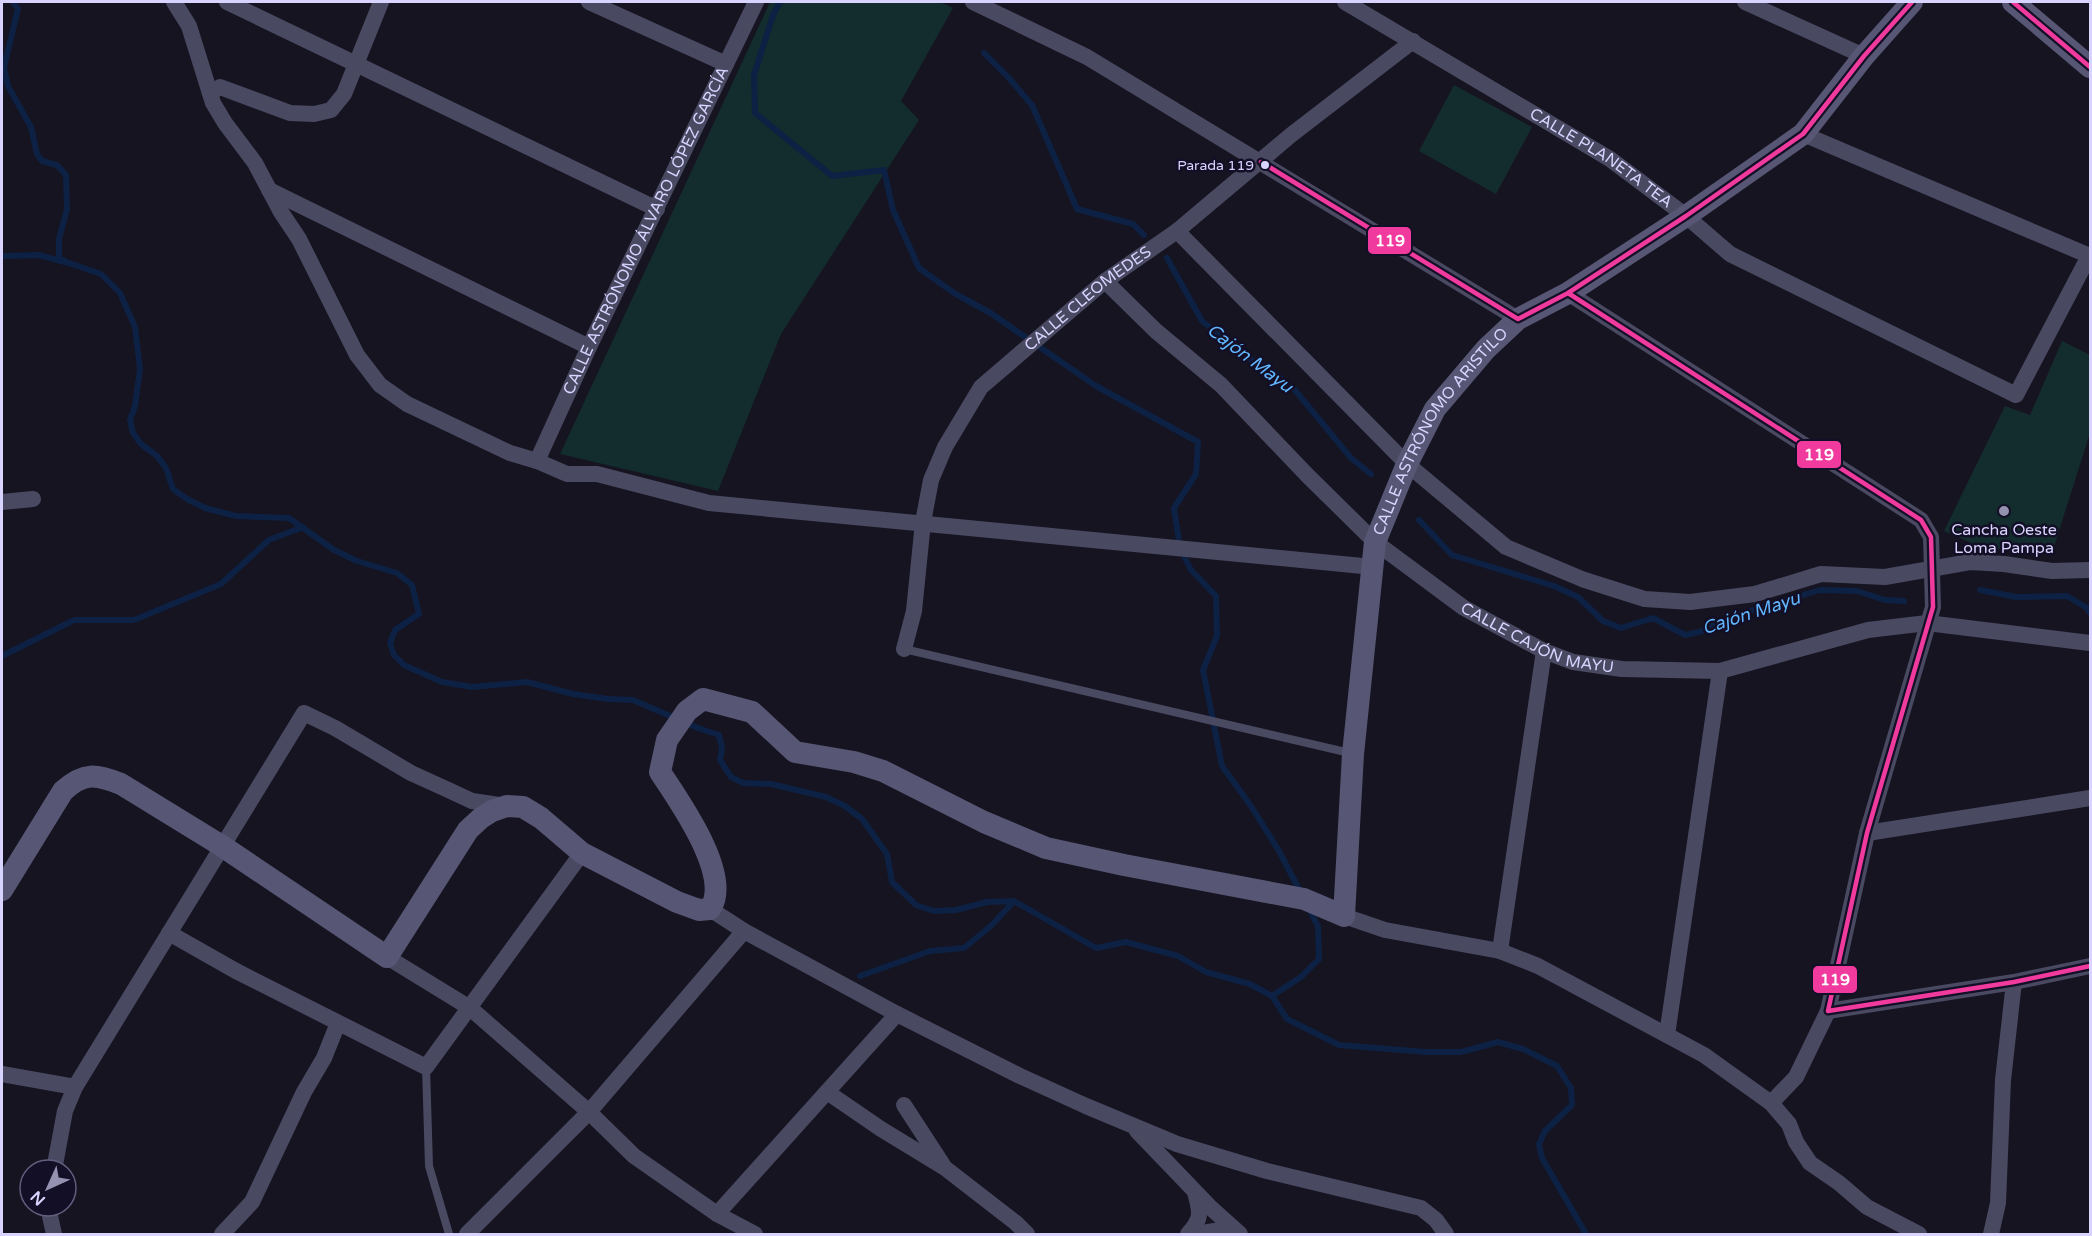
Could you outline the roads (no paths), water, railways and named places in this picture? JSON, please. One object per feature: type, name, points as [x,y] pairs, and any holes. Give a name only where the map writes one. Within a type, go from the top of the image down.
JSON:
[{"type":"street","points":[[174,2],[189,26],[213,103],[255,163],[299,238],[357,355],[380,385],[407,404],[510,453],[537,461],[567,474],[597,474],[709,503],[1373,567]]},
{"type":"street","points":[[226,2],[657,209]]},
{"type":"street","points":[[210,93],[220,87],[290,113],[314,114],[331,110],[344,94],[381,2]]},
{"type":"street","points":[[589,2],[726,64]]},
{"type":"street","name":"CALLE ASTRÓNOMO ÁLVARO LÓPEZ GARCÍA","points":[[537,461],[589,347],[756,2]]},
{"type":"street","points":[[973,2],[1087,57],[1518,319]]},
{"type":"street","name":"CALLE PLANETA TEA","points":[[1345,2],[1610,159],[1686,216],[1730,254],[2016,395],[2090,256]]},
{"type":"street","points":[[1745,2],[1864,56]]},
{"type":"street","name":"CALLE ASTRÓNOMO ARISTILO","points":[[1344,916],[1353,754],[1375,543],[1407,464],[1435,409],[1486,349],[1518,319],[1568,293],[1686,216],[1803,134],[1864,56],[1912,2]]},
{"type":"street","points":[[2013,2],[2091,67]]},
{"type":"street","name":"CALLE CLEOMEDES","points":[[904,649],[914,611],[923,522],[931,480],[945,447],[981,387],[1105,281],[1177,231],[1291,135],[1413,41]]},
{"type":"street","points":[[1803,134],[2090,256]]},
{"type":"street","points":[[269,190],[589,347]]},
{"type":"street","points":[[1177,231],[1407,464],[1506,548],[1582,579],[1645,599],[1690,602],[1755,594],[1821,574],[1885,577],[1970,562],[2052,571],[2091,570]]},
{"type":"street","name":"CALLE CAJÓN MAYU","points":[[1105,281],[1156,331],[1221,385],[1375,543],[1464,608],[1544,651],[1573,662],[1622,669],[1720,671],[1868,630],[1928,623],[2091,643]]},
{"type":"street","points":[[1568,293],[1921,520],[1931,537],[1933,607],[1867,833],[1828,1011],[1796,1077],[1771,1103]]},
{"type":"street","points":[[2,502],[33,499]]},
{"type":"street","points":[[1500,951],[1544,651]]},
{"type":"street","points":[[1667,1035],[1720,671]]},
{"type":"street","points":[[710,909],[716,901],[717,887],[712,863],[689,817],[660,772],[667,740],[687,711],[703,699],[752,712],[795,752],[854,762],[883,771],[975,818],[1046,848],[1304,899],[1385,930],[1500,951],[1538,966],[1704,1055],[1771,1103],[1789,1124],[1796,1142],[1810,1163],[1839,1183],[1867,1207],[1919,1234]]},
{"type":"street","points":[[56,1158],[65,1111],[75,1087],[304,713],[335,728],[411,773],[462,797],[472,801],[523,807],[541,818],[582,853],[677,902],[699,910],[710,909],[744,931],[897,1014],[1020,1076],[1177,1144],[1268,1171],[1421,1209],[1436,1220],[1446,1234]]},
{"type":"street","points":[[2,890],[63,791],[73,782],[89,776],[104,777],[121,784],[222,846],[387,957],[470,1008],[590,1112],[634,1156],[717,1214],[755,1234]]},
{"type":"street","points":[[1867,833],[2091,798]]},
{"type":"street","points":[[387,957],[468,830],[481,818],[507,806]]},
{"type":"street","points":[[169,933],[236,971],[426,1067],[582,853]]},
{"type":"street","points":[[467,1234],[590,1112],[744,931]]},
{"type":"street","points":[[1828,1011],[2014,982],[2091,966]]},
{"type":"street","points":[[1991,1234],[1998,1203],[2003,1080],[2014,982]]},
{"type":"street","points":[[717,1214],[897,1014]]},
{"type":"street","points":[[222,1234],[252,1202],[304,1092],[324,1058],[338,1023]]},
{"type":"street","points":[[2,1074],[75,1087]]},
{"type":"street","points":[[827,1092],[881,1130],[967,1183],[1028,1234]]},
{"type":"street","points":[[904,1105],[945,1168]]},
{"type":"street","points":[[1130,1124],[1236,1231]]},
{"type":"street","points":[[1188,1234],[1198,1224],[1200,1212],[1195,1190]]},
{"type":"street","points":[[50,1218],[54,1234]]},
{"type":"street","points":[[1196,1234],[1236,1231]]},
{"type":"lane","points":[[904,649],[1353,754]]},
{"type":"lane","points":[[426,1067],[429,1166],[449,1234]]},
{"type":"waterway","points":[[13,2],[18,9],[4,67],[8,86],[31,127],[37,154],[42,161],[57,165],[66,175],[67,209],[59,239],[59,258],[65,261]]},
{"type":"waterway","points":[[780,2],[773,15],[754,75],[755,113],[832,176],[884,170],[893,210],[919,268],[954,293],[992,314],[1096,386],[1198,442],[1196,474],[1174,508],[1180,548],[1191,570],[1216,596],[1217,636],[1203,670],[1222,766],[1251,806],[1300,891]]},
{"type":"waterway","name":"Cajón Mayu","points":[[984,53],[1032,105],[1077,209],[1133,224],[1144,235]]},
{"type":"waterway","points":[[2,256],[39,255],[72,264],[101,274],[120,293],[135,327],[140,369],[135,406],[130,420],[133,433],[166,468],[173,489],[205,508],[236,516],[289,518],[334,550],[357,561],[397,573],[412,585],[419,614],[395,630],[390,643],[394,655],[404,665],[442,682],[472,687],[527,682],[573,694],[633,700],[719,735],[722,748],[720,760],[731,777],[743,783],[771,784],[826,797],[845,806],[862,819],[887,854],[892,882],[916,905],[934,911],[956,910],[987,902],[1014,901],[1096,948],[1126,942],[1178,956],[1206,972],[1250,984],[1272,996],[1287,1019],[1339,1045],[1426,1052],[1461,1052],[1498,1042],[1523,1049],[1557,1066],[1571,1088],[1572,1105],[1545,1131],[1539,1144],[1542,1158],[1586,1234]]},
{"type":"waterway","name":"Cajón Mayu","points":[[1167,258],[1202,321],[1250,359],[1272,371],[1294,389],[1351,458],[1371,474]]},
{"type":"waterway","name":"Cajón Mayu","points":[[1419,520],[1452,555],[1554,586],[1578,597],[1603,621],[1621,628],[1653,618],[1685,635],[1699,632],[1740,614],[1820,590],[1857,591],[1885,600],[1904,601]]},
{"type":"waterway","points":[[2,656],[74,620],[134,620],[221,584],[269,540],[303,527]]},
{"type":"waterway","name":"Cajón Mayu","points":[[1980,590],[2016,597],[2067,596],[2087,608],[2090,613]]},
{"type":"waterway","points":[[860,976],[930,951],[964,948],[992,925],[1014,901]]},
{"type":"waterway","points":[[1272,996],[1301,977],[1319,959],[1318,927],[1309,908]]},
{"type":"place","name":"Parada 119","points":[[1265,165]]},
{"type":"place","name":"Cancha Oeste Loma Pampa","points":[[2004,511]]}]
